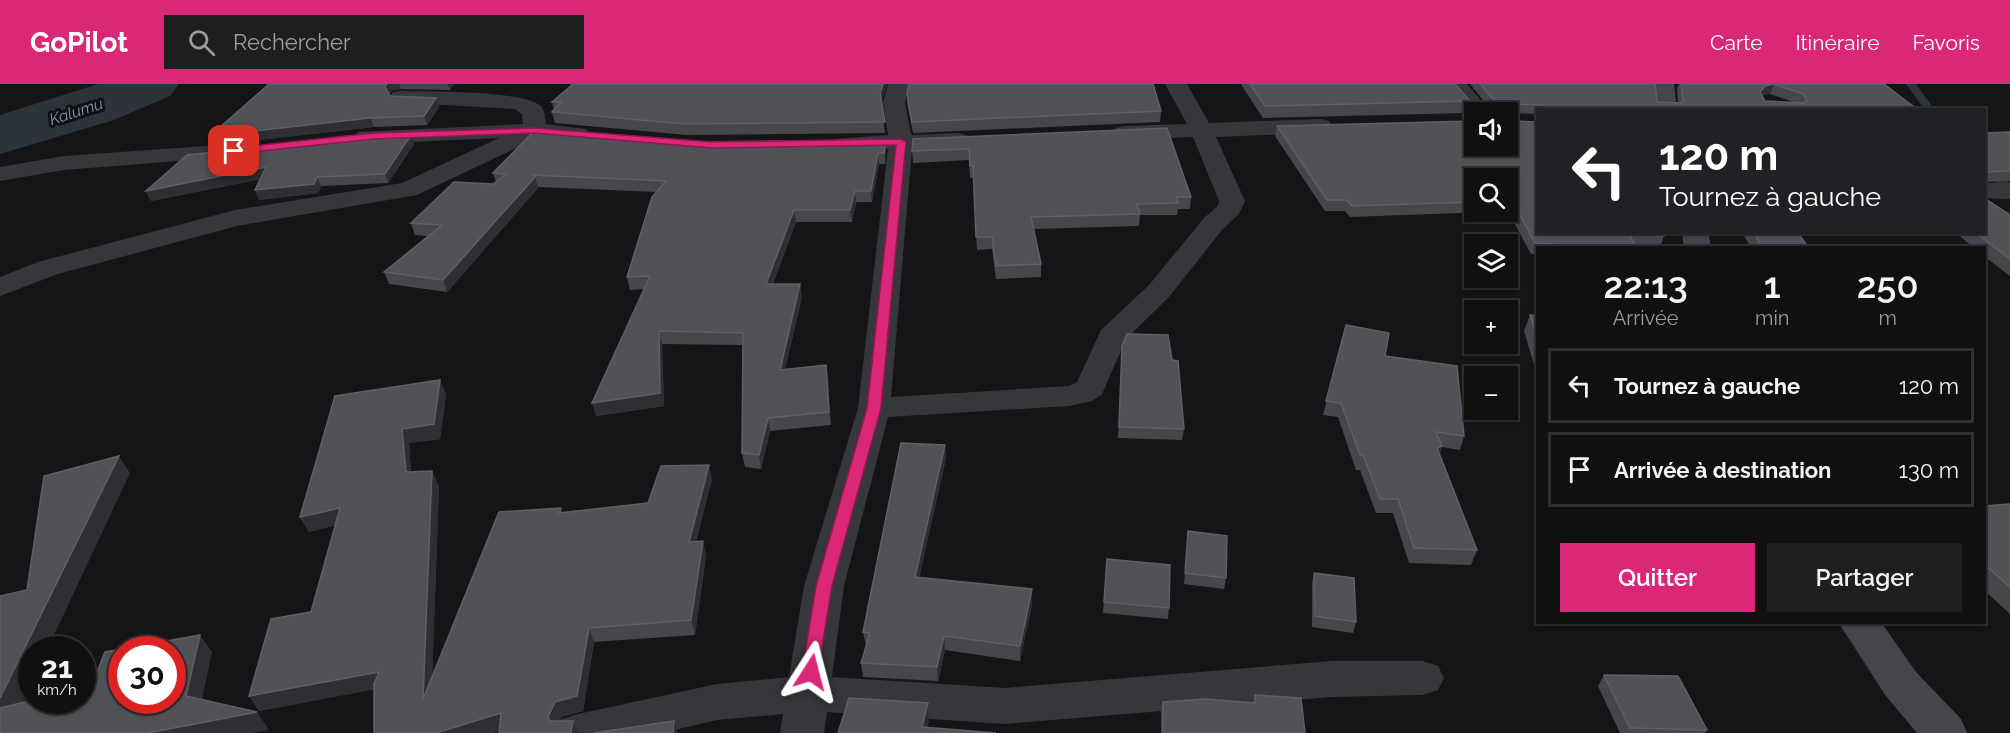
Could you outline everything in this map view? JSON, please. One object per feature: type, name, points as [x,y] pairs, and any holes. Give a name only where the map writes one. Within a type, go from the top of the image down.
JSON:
[{"type":"main road","points":[[1663,84],[1666,108]]},
{"type":"main road","points":[[1859,624],[1901,684],[1945,733]]},
{"type":"street","points":[[805,713],[824,586],[874,408],[901,142],[894,103],[899,84]]},
{"type":"street","points":[[874,408],[1069,396],[1081,394],[1091,387],[1112,336],[1159,291],[1213,224],[1230,210],[1232,201],[1201,129],[1176,84]]},
{"type":"street","points":[[1455,84],[1471,102]]},
{"type":"street","points":[[401,98],[520,103],[533,111],[534,130]]},
{"type":"street","points":[[1097,134],[1342,126]]},
{"type":"street","points":[[0,287],[48,267],[235,218],[408,190],[534,130]]},
{"type":"street","points":[[346,139],[534,130],[605,137]]},
{"type":"street","points":[[824,144],[982,139]]},
{"type":"street","points":[[0,174],[64,163],[216,154],[256,149]]},
{"type":"street","points":[[578,733],[717,702],[805,713],[1005,706],[1332,679],[1423,678]]},
{"type":"building","points":[[269,84],[387,84],[385,87],[390,96],[436,98],[424,116],[370,118],[210,136]]},
{"type":"building","points":[[573,84],[883,84],[880,93],[885,122],[685,124],[552,112],[561,102],[552,102]]},
{"type":"building","points":[[909,84],[1153,84],[1161,111],[912,122],[907,93]]},
{"type":"building","points":[[1250,84],[1455,84],[1470,101],[1265,106]]},
{"type":"building","points":[[1480,84],[1655,84],[1657,102],[1681,103],[1683,100],[1681,84],[1774,84],[1884,84],[1915,108],[1543,108],[1543,105],[1496,102]],"holes":[[[1774,84],[1803,94],[1807,101],[1804,103],[1765,101],[1760,92],[1765,86]]]},
{"type":"building","points":[[1464,121],[1464,156],[1518,156],[1518,121],[1536,122],[1536,234],[1629,234],[1636,246],[1535,243],[1518,211],[1518,168],[1464,168],[1464,202],[1352,206],[1347,200],[1327,200],[1277,126]]},
{"type":"building","points":[[1167,128],[1191,197],[1176,197],[1178,203],[1137,204],[1140,214],[1031,217],[1041,264],[996,266],[992,237],[976,237],[973,166],[970,166],[969,149],[912,151],[913,139]]},
{"type":"building","points":[[536,129],[685,142],[886,140],[884,153],[878,153],[871,191],[855,191],[850,210],[794,210],[766,284],[800,284],[780,370],[826,365],[829,412],[768,418],[759,455],[742,453],[743,333],[659,331],[660,393],[592,403],[650,276],[627,277],[652,197],[666,181],[533,175],[535,177],[443,280],[384,272],[442,225],[411,223],[454,182],[493,184],[506,174],[493,173]]},
{"type":"building","points":[[2010,132],[2010,171],[1986,172],[1986,133]]},
{"type":"building","points":[[411,135],[385,174],[317,177],[314,184],[255,190],[266,167],[146,191],[187,155],[371,136]]},
{"type":"building","points":[[1986,199],[2010,215],[2010,259],[1978,234],[1986,234]]},
{"type":"building","points":[[1629,234],[1663,234],[1664,236]]},
{"type":"building","points":[[1755,234],[1798,234],[1808,246],[1761,246]]},
{"type":"building","points":[[1530,315],[1536,316],[1536,334]]},
{"type":"building","points":[[1346,325],[1389,333],[1385,356],[1457,366],[1464,436],[1436,432],[1442,446],[1437,448],[1477,550],[1414,548],[1398,499],[1380,499],[1363,455],[1360,455],[1341,403],[1326,401]]},
{"type":"building","points":[[1127,334],[1168,335],[1172,360],[1178,361],[1184,429],[1119,427],[1122,346]]},
{"type":"building","points":[[440,380],[434,424],[402,429],[406,472],[432,471],[423,699],[499,512],[561,508],[559,513],[648,503],[661,466],[709,465],[689,542],[703,541],[691,620],[589,628],[577,696],[555,702],[548,717],[550,721],[573,721],[571,733],[499,733],[501,713],[436,733],[374,733],[374,684],[379,672],[249,696],[271,619],[311,612],[340,508],[300,517],[335,396]]},
{"type":"building","points":[[901,443],[945,445],[915,577],[1032,589],[1020,646],[944,636],[937,667],[861,663],[870,633],[863,632]]},
{"type":"building","points":[[119,456],[30,636],[18,636],[18,661],[0,698],[0,596],[27,590],[44,476]]},
{"type":"building","points":[[2010,504],[2010,587],[1986,566],[1986,506]]},
{"type":"building","points":[[1188,531],[1227,536],[1226,578],[1185,573]]},
{"type":"building","points":[[1107,559],[1170,565],[1169,608],[1104,602]]},
{"type":"building","points":[[1314,573],[1354,578],[1356,622],[1315,616]]},
{"type":"building","points":[[200,635],[186,696],[186,638]]},
{"type":"building","points":[[108,651],[108,714],[186,714],[186,696],[257,712],[148,733],[0,733],[0,708],[18,704],[18,714],[96,714],[96,674],[105,652]]},
{"type":"building","points":[[1604,675],[1678,676],[1707,730],[1630,728]]},
{"type":"building","points":[[1255,695],[1301,698],[1305,733],[1163,733],[1163,702],[1206,699],[1255,703]]},
{"type":"building","points":[[849,698],[928,703],[922,727],[996,733],[838,733]]},
{"type":"building","points":[[674,721],[673,733],[594,733]]},
{"type":"waterway","name":"Kalumu","points":[[0,135],[93,107],[150,84]]},
{"type":"waterway","points":[[1911,84],[1929,108]]},
{"type":"waterway","points":[[1986,170],[2010,188]]},
{"type":"route","points":[[234,151],[374,136],[534,130],[712,145],[901,142],[874,408],[824,586],[811,672]]}]
